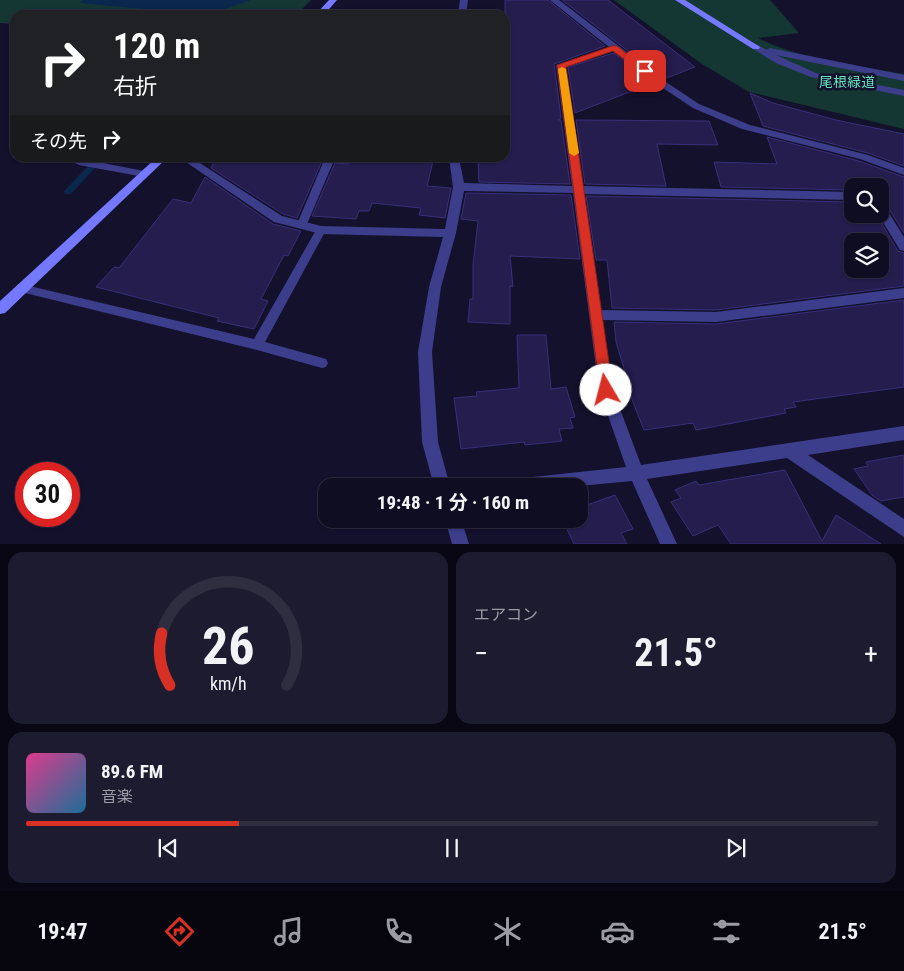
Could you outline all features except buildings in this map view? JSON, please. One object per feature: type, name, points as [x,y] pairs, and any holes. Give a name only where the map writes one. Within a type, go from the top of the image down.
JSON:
[{"type":"street","points":[[324,10],[333,0]]},
{"type":"street","points":[[554,0],[676,93],[720,117],[777,136],[864,157],[904,172]]},
{"type":"street","points":[[679,0],[780,62],[797,69],[814,75],[904,91],[902,85],[904,79],[808,60],[756,47]]},
{"type":"street","points":[[615,48],[561,65],[606,390],[636,473],[668,544]]},
{"type":"street","points":[[888,75],[894,83],[888,89]]},
{"type":"street","points":[[0,309],[158,162]]},
{"type":"street","points":[[190,162],[278,219],[321,230],[450,233]]},
{"type":"street","points":[[440,478],[430,442],[425,352],[435,288],[450,233],[459,187],[455,162]]},
{"type":"street","points":[[459,187],[844,196]]},
{"type":"street","points":[[889,223],[904,247]]},
{"type":"street","points":[[595,315],[716,317],[904,293]]},
{"type":"street","points":[[588,478],[636,473],[904,433]]},
{"type":"street","points":[[789,451],[904,529]]},
{"type":"street","points":[[456,528],[461,544]]},
{"type":"lane","points":[[81,162],[144,174]]},
{"type":"lane","points":[[302,224],[328,162]]},
{"type":"lane","points":[[257,345],[321,230]]},
{"type":"lane","points":[[21,288],[257,345],[322,363]]},
{"type":"green space","points":[[0,0],[311,0],[301,10],[10,10],[10,24],[0,23]]},
{"type":"green space","name":"尾根緑道","points":[[614,0],[770,0],[799,33],[758,38],[811,57],[904,74],[904,129],[749,92],[702,64]]},
{"type":"water","points":[[83,0],[251,0],[222,10],[154,10],[79,3]]},
{"type":"waterway","points":[[68,192],[96,162]]},
{"type":"slow traffic","points":[[562,69],[574,153]]},
{"type":"route","points":[[606,390],[561,65],[615,48],[645,71]]}]
